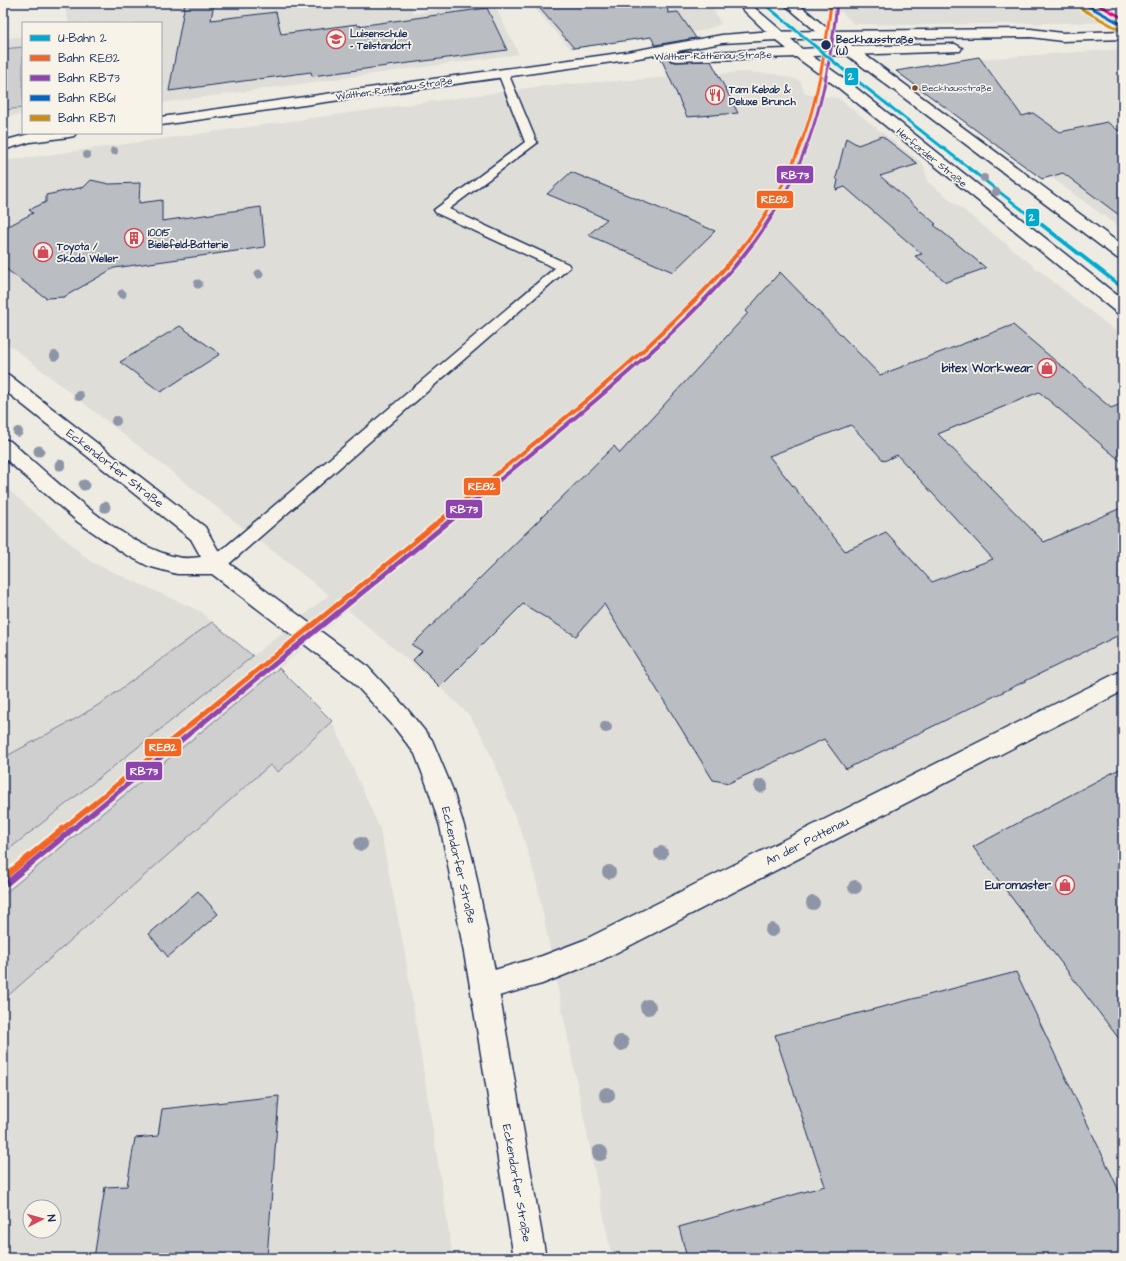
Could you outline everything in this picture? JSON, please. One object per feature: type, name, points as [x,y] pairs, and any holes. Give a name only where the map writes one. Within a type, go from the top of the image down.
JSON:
[{"type":"main road","name":"Herforder Straße","points":[[742,3],[800,53],[845,86],[1123,309]]},
{"type":"main road","points":[[789,3],[850,51],[1123,254]]},
{"type":"main road","points":[[829,35],[1032,33],[1062,37]]},
{"type":"main road","name":"Walther-Rathenau-Straße","points":[[162,121],[627,56],[698,42],[779,36],[829,35]]},
{"type":"main road","points":[[989,46],[1019,45],[1062,37],[1123,35]]},
{"type":"main road","points":[[800,53],[967,48]]},
{"type":"main road","name":"Walther-Rathenau-Straße","points":[[627,56],[697,57],[800,53]]},
{"type":"main road","points":[[3,146],[28,138],[61,134]]},
{"type":"main road","points":[[3,135],[28,138]]},
{"type":"main road","name":"Eckendorfer Straße","points":[[3,379],[198,533],[216,565],[311,635],[358,672],[399,716],[424,748],[440,788],[452,826],[484,986],[530,1258]]},
{"type":"main road","points":[[3,446],[102,529],[137,550],[177,566],[216,565]]},
{"type":"main road","name":"An der Pottenau","points":[[484,986],[542,970],[592,950],[1123,680]]},
{"type":"lane","points":[[216,565],[564,267],[440,210],[531,143],[503,73]]},
{"type":"shaded area","name":"Luisenschule - Teilstandort","points":[[64,3],[411,3],[413,14],[468,3],[493,3],[519,54],[162,103],[162,22],[69,22]]},
{"type":"shaded area","points":[[530,3],[710,3],[721,24],[701,31],[571,49]]},
{"type":"shaded area","points":[[803,3],[1123,3],[1123,22],[907,25],[854,24],[842,12],[810,8]]},
{"type":"shaded area","points":[[22,36],[22,115],[3,116],[3,39]]},
{"type":"shaded area","points":[[22,47],[22,108],[3,110],[3,49]]},
{"type":"shaded area","points":[[1123,49],[1123,230],[1052,178],[1042,179],[926,93],[926,70],[963,60]]},
{"type":"shaded area","points":[[746,72],[774,74],[800,81],[805,94],[838,98],[923,164],[928,182],[1123,337],[1123,1258],[612,1258],[537,884],[524,839],[485,741],[469,715],[440,687],[348,610],[279,668],[332,721],[380,829],[405,954],[453,1258],[3,1258],[3,485],[91,562],[202,612],[212,623],[253,656],[329,595],[3,340],[3,161],[543,86]]},
{"type":"shaded area","points":[[212,622],[253,656],[3,854],[3,758],[77,718],[103,702]]},
{"type":"shaded area","points":[[279,668],[332,721],[278,772],[270,765],[3,1000],[3,895]]},
{"type":"building","name":"Luisenschule - Teilstandort","points":[[185,3],[214,3],[211,20],[276,12],[281,34],[357,24],[358,26],[487,8],[507,50],[312,76],[311,72],[169,91]]},
{"type":"building","points":[[535,3],[667,3],[668,13],[678,12],[696,38],[655,45],[651,37],[574,48]]},
{"type":"building","points":[[669,54],[668,58],[670,61],[676,62],[711,61],[738,113],[687,117],[660,56]]},
{"type":"building","points":[[979,57],[1022,116],[1033,113],[1060,132],[1107,122],[1123,134],[1123,218],[1063,173],[1042,179],[896,71]]},
{"type":"building","points":[[882,136],[918,164],[880,176],[936,224],[934,225],[986,268],[946,282],[915,256],[922,254],[845,187],[836,190],[838,180],[836,178],[846,138],[858,145]]},
{"type":"building","points":[[571,172],[715,231],[673,272],[588,235],[607,219],[547,194]]},
{"type":"building","name":"10015 Bielefeld-Batterie","points":[[91,180],[109,184],[140,183],[139,203],[162,200],[162,221],[261,207],[265,247],[114,268],[64,297],[46,298],[3,267],[3,229],[33,213],[29,210],[46,202],[46,195],[84,187]]},
{"type":"building","points":[[780,272],[880,375],[1013,325],[1111,408],[1123,403],[1123,463],[1039,392],[938,434],[1044,542],[1123,507],[1123,633],[846,769],[824,739],[729,783],[713,780],[604,604],[576,636],[523,604],[440,687],[413,660],[422,651],[412,645],[614,446],[620,453],[748,313],[746,311]],"holes":[[[851,425],[884,461],[897,455],[993,559],[932,582],[886,532],[845,551],[769,456]]]},
{"type":"building","points":[[180,326],[220,354],[161,392],[120,362]]},
{"type":"building","points":[[1123,767],[1123,1044],[973,847]]},
{"type":"building","points":[[198,891],[218,914],[168,957],[149,934]]},
{"type":"building","points":[[1016,972],[1123,1199],[1123,1258],[687,1258],[679,1227],[825,1186],[775,1035]]},
{"type":"building","points":[[279,1096],[267,1258],[94,1258],[105,1187],[127,1186],[135,1138],[158,1136],[162,1109]]},
{"type":"railway","points":[[1119,3],[1123,5]]},
{"type":"metro line","name":"2","points":[[763,3],[851,76],[1123,288]]},
{"type":"rail line","name":"RE82","points":[[3,878],[569,415],[635,358],[702,294],[760,224],[783,186],[801,148],[817,95],[827,40],[831,3]]},
{"type":"rail line","name":"RB61","points":[[1083,3],[1123,25]]},
{"type":"rail line","name":"RB73","points":[[7,883],[573,420],[640,362],[706,298],[737,264],[764,228],[788,190],[806,151],[818,115],[822,97],[833,41],[837,4]]},
{"type":"rail line","name":"RB71","points":[[1080,8],[1120,30]]},
{"type":"transit line","points":[[1095,3],[1123,18]]},
{"type":"place","name":"Luisenschule - Teilstandort","points":[[336,39]]},
{"type":"place","name":"Beckhausstraße (U)","points":[[826,45]]},
{"type":"place","name":"Beckhausstraße","points":[[915,88]]},
{"type":"place","name":"Tam Kebab & Deluxe Brunch","points":[[715,95]]},
{"type":"place","name":"10015 Bielefeld-Batterie","points":[[134,238]]},
{"type":"place","name":"Toyota / Skoda Weller","points":[[43,252]]},
{"type":"place","name":"bitex Workwear","points":[[1047,368]]},
{"type":"place","name":"Euromaster","points":[[1065,885]]}]
